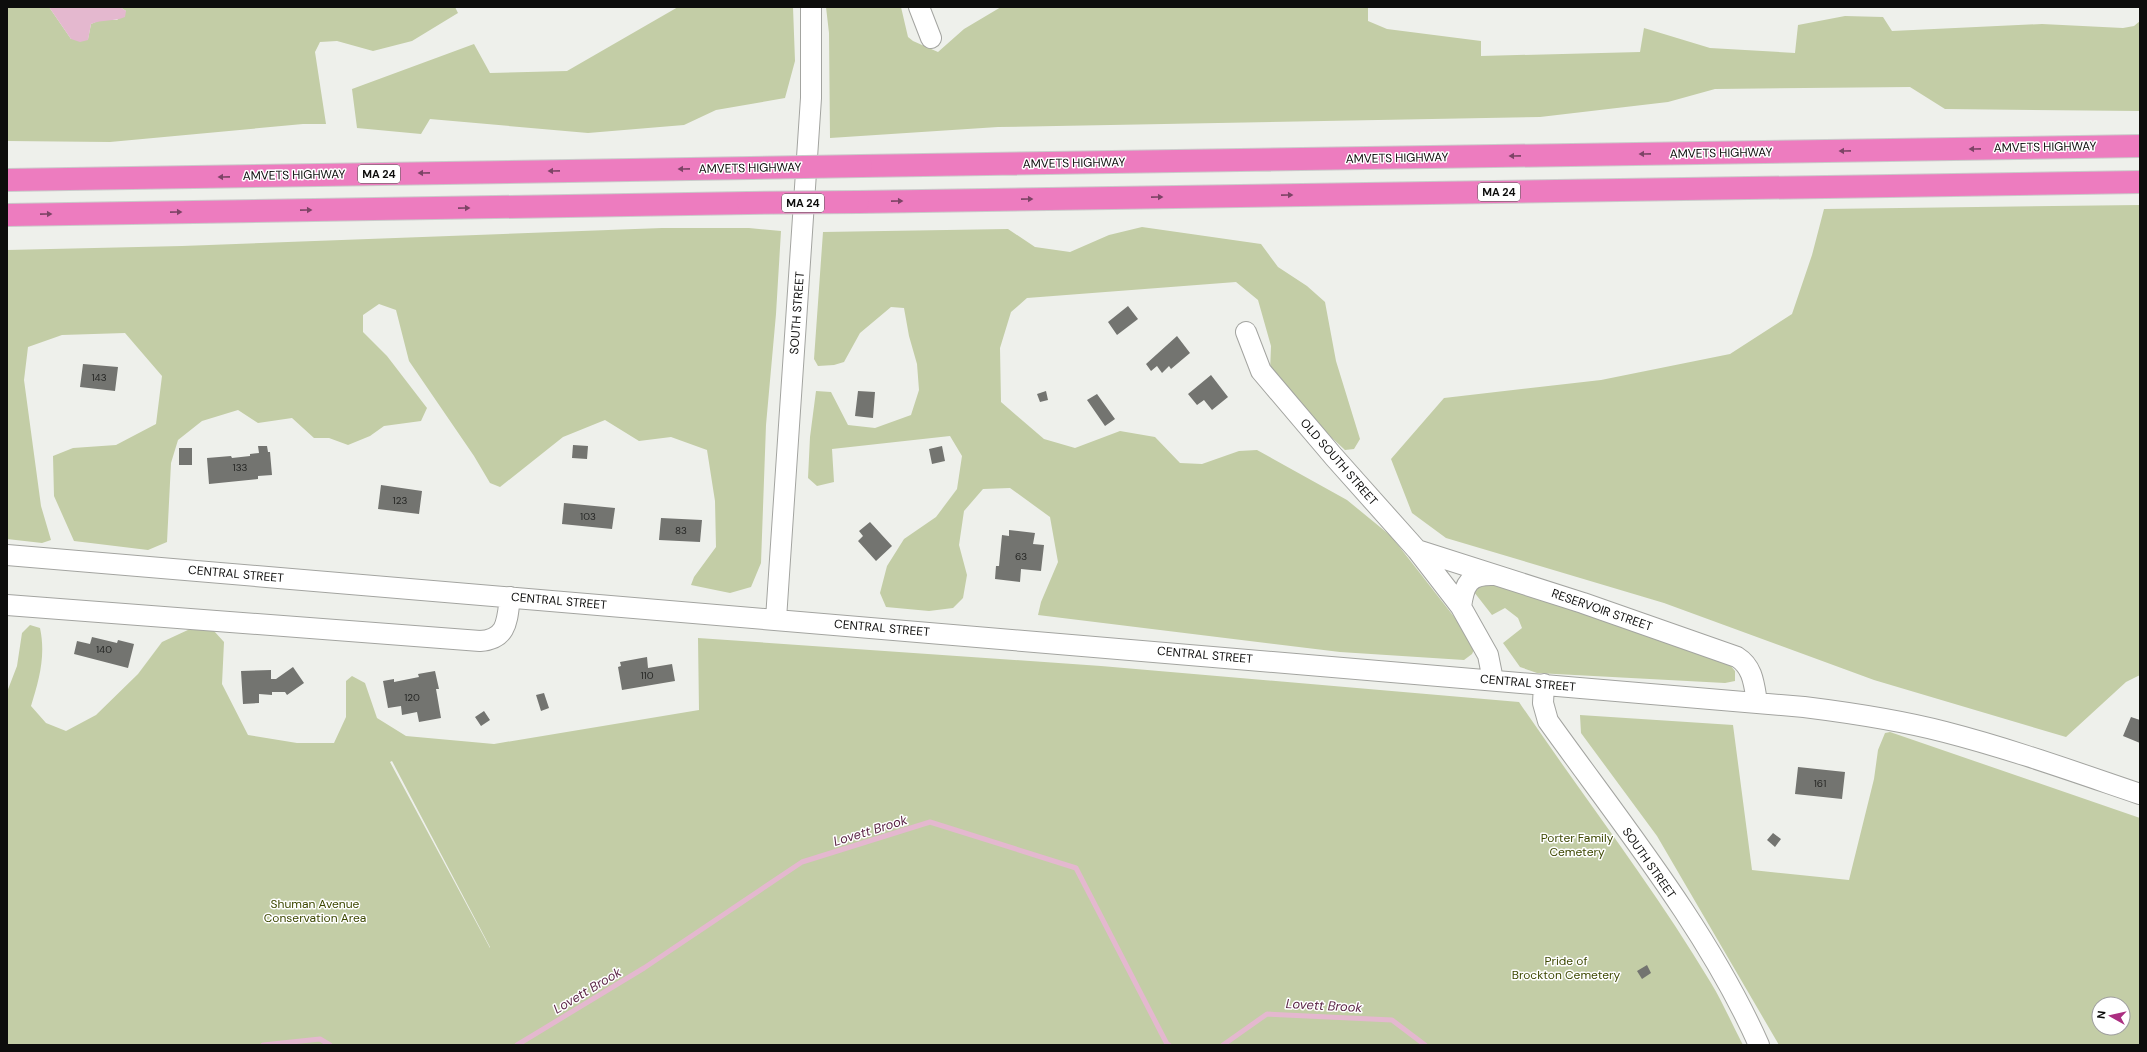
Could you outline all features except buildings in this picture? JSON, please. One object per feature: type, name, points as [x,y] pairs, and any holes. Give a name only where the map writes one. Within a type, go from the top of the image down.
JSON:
[{"type":"highway","name":"AMVETS HIGHWAY","points":[[7,180],[2140,146]]},
{"type":"highway","name":"MA 24","points":[[7,215],[2140,182]]},
{"type":"street","name":"SOUTH STREET","points":[[776,619],[811,98],[811,7]]},
{"type":"street","points":[[919,7],[931,38]]},
{"type":"street","name":"OLD SOUTH STREET","points":[[1246,332],[1260,370],[1334,457],[1417,550],[1461,607]]},
{"type":"street","name":"RESERVOIR STREET","points":[[1417,550],[1583,603],[1737,657],[1745,662],[1750,670],[1757,702]]},
{"type":"street","name":"CENTRAL STREET","points":[[7,555],[1757,702],[1860,714],[1945,732],[2004,749],[2140,794]]},
{"type":"street","points":[[1493,680],[1488,655],[1461,607],[1463,592],[1468,582],[1482,575],[1495,575]]},
{"type":"street","points":[[7,605],[480,641],[490,640],[502,633],[507,618],[510,597]]},
{"type":"street","name":"SOUTH STREET","points":[[1544,684],[1543,704],[1548,721],[1696,930],[1724,977],[1759,1045]]},
{"type":"green space","points":[[7,7],[49,7],[71,39],[88,39],[91,24],[100,20],[117,20],[126,11],[120,7],[455,7],[458,13],[412,41],[373,51],[337,41],[320,42],[315,52],[326,124],[303,124],[110,142],[7,141]]},
{"type":"green space","points":[[678,7],[793,7],[795,61],[785,98],[716,110],[684,125],[588,133],[430,119],[421,134],[357,128],[352,89],[474,44],[490,73],[567,71]]},
{"type":"green space","points":[[826,7],[901,7],[908,37],[913,41],[938,52],[964,29],[1001,7],[1368,7],[1368,21],[1387,29],[1481,41],[1481,56],[1640,52],[1644,28],[1710,48],[1795,53],[1798,25],[1845,16],[1883,17],[1892,31],[2042,24],[2123,28],[2134,26],[2140,21],[2140,111],[1945,109],[1910,87],[1715,89],[1668,102],[1540,117],[998,127],[830,138],[829,33]]},
{"type":"green space","points":[[2140,205],[2140,675],[2126,682],[2066,737],[1874,680],[1664,603],[1446,538],[1412,513],[1391,459],[1444,398],[1601,380],[1730,354],[1792,314],[1812,255],[1824,209]]},
{"type":"green space","points":[[1142,227],[1261,244],[1278,267],[1307,286],[1325,302],[1336,361],[1360,439],[1354,449],[1345,450],[1320,427],[1270,372],[1271,346],[1258,300],[1236,282],[1027,298],[1011,312],[1000,348],[1001,402],[1044,439],[1075,448],[1120,431],[1155,437],[1180,463],[1202,464],[1239,451],[1257,450],[1347,500],[1391,536],[1455,618],[1472,644],[1474,650],[1472,654],[1464,660],[1340,652],[1038,615],[1041,602],[1058,562],[1050,517],[1010,488],[983,489],[964,511],[959,545],[967,575],[963,598],[953,608],[929,611],[886,607],[880,593],[887,566],[904,539],[936,517],[957,489],[962,456],[950,436],[832,449],[834,482],[817,486],[808,478],[810,437],[816,391],[831,392],[848,425],[875,428],[911,415],[919,390],[917,364],[909,336],[904,308],[891,307],[860,333],[844,362],[834,365],[818,366],[814,359],[823,232],[1008,229],[1035,247],[1070,252],[1109,235]]},
{"type":"green space","points":[[662,228],[749,228],[781,231],[776,314],[766,425],[761,563],[751,587],[730,593],[691,585],[694,577],[716,547],[715,501],[707,450],[671,437],[639,441],[605,420],[563,437],[500,487],[490,483],[474,456],[409,361],[396,310],[379,304],[363,315],[363,332],[387,356],[427,408],[421,421],[384,426],[370,436],[348,445],[329,438],[314,438],[292,418],[258,423],[238,410],[202,421],[178,440],[171,463],[167,542],[148,550],[74,541],[54,496],[53,456],[73,448],[116,445],[156,424],[162,376],[125,333],[62,335],[28,347],[24,380],[41,506],[51,540],[42,543],[7,539],[7,250],[182,246]]},
{"type":"green space","points":[[1481,585],[1490,585],[1520,592],[1730,665],[1735,671],[1735,681],[1725,683],[1537,673],[1520,667],[1503,643],[1522,628],[1518,618],[1505,608],[1492,615],[1474,592]]},
{"type":"green space","points":[[30,625],[40,628],[42,638],[41,668],[31,706],[46,723],[66,731],[96,715],[138,674],[162,642],[190,629],[214,631],[224,642],[222,684],[248,735],[297,743],[334,743],[346,717],[346,681],[352,676],[365,683],[377,718],[406,736],[494,744],[699,710],[698,638],[1101,666],[1519,702],[1689,947],[1715,991],[1743,1045],[7,1045],[7,692],[17,666],[22,633]],"holes":[[[392,761],[490,948],[390,762]]]},
{"type":"green space","points":[[1580,715],[1733,725],[1752,870],[1849,880],[1874,779],[1878,750],[1885,733],[1890,732],[2140,818],[2140,1045],[1779,1045],[1657,836],[1581,733]]},
{"type":"shaded area","points":[[49,7],[120,7],[126,11],[125,17],[117,20],[91,24],[88,40],[80,42],[71,39]]},
{"type":"waterway","name":"Lovett Brook","points":[[517,1045],[644,968],[802,862],[930,822],[1076,868],[1167,1044],[1169,1045]]},
{"type":"waterway","name":"Lovett Brook","points":[[1223,1045],[1267,1014],[1392,1020],[1425,1045]]},
{"type":"waterway","name":"Lovett Brook","points":[[263,1045],[320,1039],[330,1045]]},
{"type":"park label","name":"Porter Family Cemetery","points":[[1577,845]]},
{"type":"park label","name":"Shuman Avenue Conservation Area","points":[[315,911]]},
{"type":"park label","name":"Pride of Brockton Cemetery","points":[[1566,968]]}]
